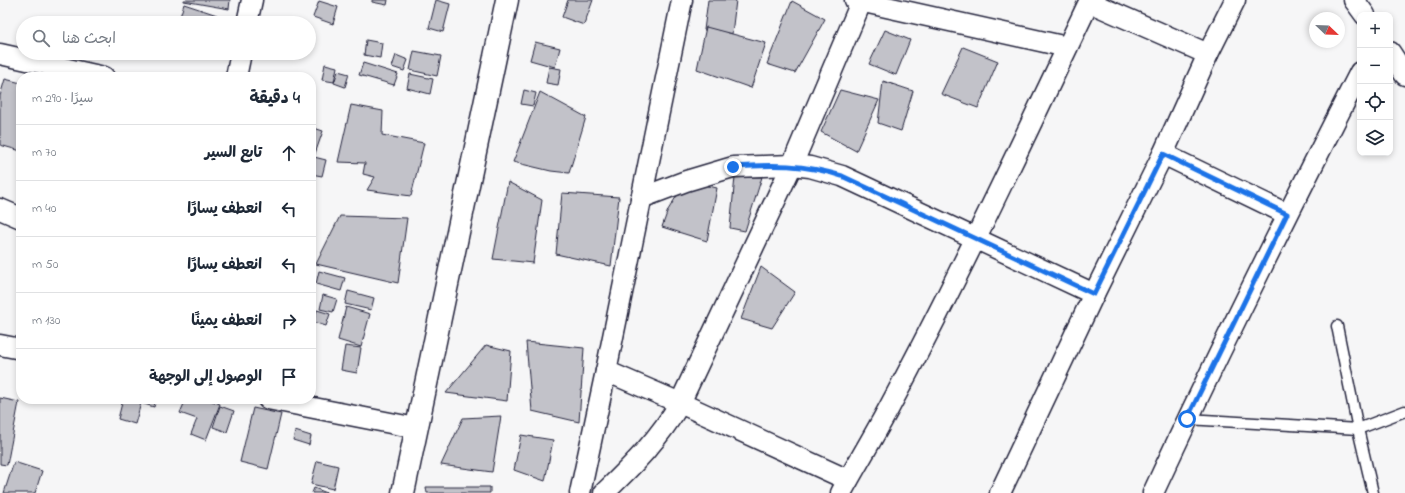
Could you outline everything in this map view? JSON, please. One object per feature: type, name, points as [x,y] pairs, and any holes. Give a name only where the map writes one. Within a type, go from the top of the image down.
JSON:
[{"type":"street","points":[[249,16],[252,0]]},
{"type":"street","points":[[403,493],[507,0]]},
{"type":"street","points":[[580,493],[682,0]]},
{"type":"street","points":[[1000,493],[1094,294],[1163,154],[1208,54],[1235,0]]},
{"type":"street","points":[[1354,0],[1363,12]]},
{"type":"street","points":[[604,493],[626,472],[656,439],[680,404],[792,165],[860,1],[1068,47]]},
{"type":"street","points":[[606,372],[680,404],[844,487],[893,402],[976,238],[1089,1],[1208,54]]},
{"type":"street","points":[[0,54],[16,58]]},
{"type":"street","points":[[1393,57],[1405,75]]},
{"type":"street","points":[[27,60],[81,72]]},
{"type":"street","points":[[237,72],[240,60]]},
{"type":"street","points":[[1153,493],[1187,419],[1287,214],[1357,78]]},
{"type":"street","points":[[1163,154],[1287,214]]},
{"type":"street","points":[[641,198],[723,169],[744,166],[792,165],[810,167],[842,176],[1094,294]]},
{"type":"street","points":[[0,209],[16,216]]},
{"type":"street","points":[[0,345],[16,348]]},
{"type":"street","points":[[294,404],[416,428]]},
{"type":"lane","points":[[1337,326],[1358,430],[1373,493]]},
{"type":"lane","points":[[1187,419],[1358,430],[1405,411]]},
{"type":"building","points":[[184,0],[230,0],[229,9]]},
{"type":"building","points":[[372,0],[388,0],[387,5],[372,2]]},
{"type":"building","points":[[436,0],[450,4],[443,32],[429,28]]},
{"type":"building","points":[[568,0],[593,0],[584,25],[562,17]]},
{"type":"building","points":[[708,0],[736,0],[732,34],[704,30]]},
{"type":"building","points":[[319,1],[338,7],[333,24],[313,16]]},
{"type":"building","points":[[792,1],[825,19],[795,73],[767,64]]},
{"type":"building","points":[[184,4],[217,15],[217,16],[180,16]]},
{"type":"building","points":[[706,27],[766,43],[751,88],[697,69]]},
{"type":"building","points":[[885,30],[910,40],[896,75],[869,64]]},
{"type":"building","points":[[366,40],[382,43],[380,58],[364,55]]},
{"type":"building","points":[[535,42],[560,48],[555,67],[530,60]]},
{"type":"building","points":[[963,47],[998,61],[978,108],[941,94]]},
{"type":"building","points":[[414,51],[441,56],[437,76],[410,70]]},
{"type":"building","points":[[396,55],[408,60],[404,71],[392,67]]},
{"type":"building","points":[[363,63],[398,74],[394,85],[359,75]]},
{"type":"building","points":[[325,64],[337,67],[334,82],[322,80]]},
{"type":"building","points":[[549,67],[561,69],[558,85],[546,83]]},
{"type":"building","points":[[338,71],[349,74],[345,87],[334,83]]},
{"type":"building","points":[[410,74],[433,79],[430,94],[407,88]]},
{"type":"building","points":[[5,79],[16,82],[16,150],[0,145],[0,96]]},
{"type":"building","points":[[883,81],[913,91],[901,131],[878,123]]},
{"type":"building","points":[[524,90],[536,93],[533,106],[521,104]]},
{"type":"building","points":[[840,90],[879,100],[856,151],[821,132]]},
{"type":"building","points":[[540,92],[586,117],[569,173],[551,171],[513,162]]},
{"type":"building","points":[[351,105],[383,111],[382,135],[424,143],[411,196],[367,190],[375,177],[363,174],[365,163],[338,162]]},
{"type":"building","points":[[316,129],[323,131],[316,151]]},
{"type":"building","points":[[316,158],[326,160],[322,176],[316,175]]},
{"type":"building","points":[[735,177],[762,177],[745,231],[730,228]]},
{"type":"building","points":[[686,181],[717,188],[707,241],[662,227],[668,210]]},
{"type":"building","points":[[508,182],[542,200],[533,263],[493,259]]},
{"type":"building","points":[[562,193],[619,197],[611,266],[556,254]]},
{"type":"building","points":[[340,216],[407,218],[398,283],[316,264]]},
{"type":"building","points":[[761,267],[795,292],[772,328],[741,319]]},
{"type":"building","points":[[319,271],[345,278],[341,291],[316,284]]},
{"type":"building","points":[[348,291],[374,298],[371,310],[345,304]]},
{"type":"building","points":[[323,295],[337,299],[333,312],[320,309]]},
{"type":"building","points":[[346,307],[370,314],[361,347],[338,340]]},
{"type":"building","points":[[317,310],[330,314],[326,326],[316,323]]},
{"type":"building","points":[[526,342],[584,348],[579,422],[532,411]]},
{"type":"building","points":[[486,345],[511,351],[507,401],[446,393]]},
{"type":"building","points":[[345,346],[361,348],[357,373],[341,370]]},
{"type":"building","points":[[0,398],[16,401],[16,404],[19,404],[7,465],[0,464]]},
{"type":"building","points":[[122,404],[141,404],[135,424],[118,419]]},
{"type":"building","points":[[144,404],[155,404],[154,407]]},
{"type":"building","points":[[184,404],[220,404],[206,440],[191,434],[197,419],[180,413]]},
{"type":"building","points":[[220,406],[234,411],[227,432],[213,427]]},
{"type":"building","points":[[253,408],[281,414],[268,469],[240,462]]},
{"type":"building","points":[[501,416],[492,472],[441,465],[463,418]]},
{"type":"building","points":[[295,431],[311,436],[309,445],[293,440]]},
{"type":"building","points":[[521,435],[553,440],[545,481],[514,470]]},
{"type":"building","points":[[317,461],[338,466],[333,489],[311,484]]},
{"type":"building","points":[[14,462],[42,471],[35,493],[4,493]]},
{"type":"building","points":[[426,487],[490,487],[490,493],[427,493]]},
{"type":"building","points":[[314,488],[327,493],[312,493]]},
{"type":"route","points":[[733,167],[792,165],[824,170],[842,176],[1094,294],[1163,154],[1287,214],[1187,419]]}]
